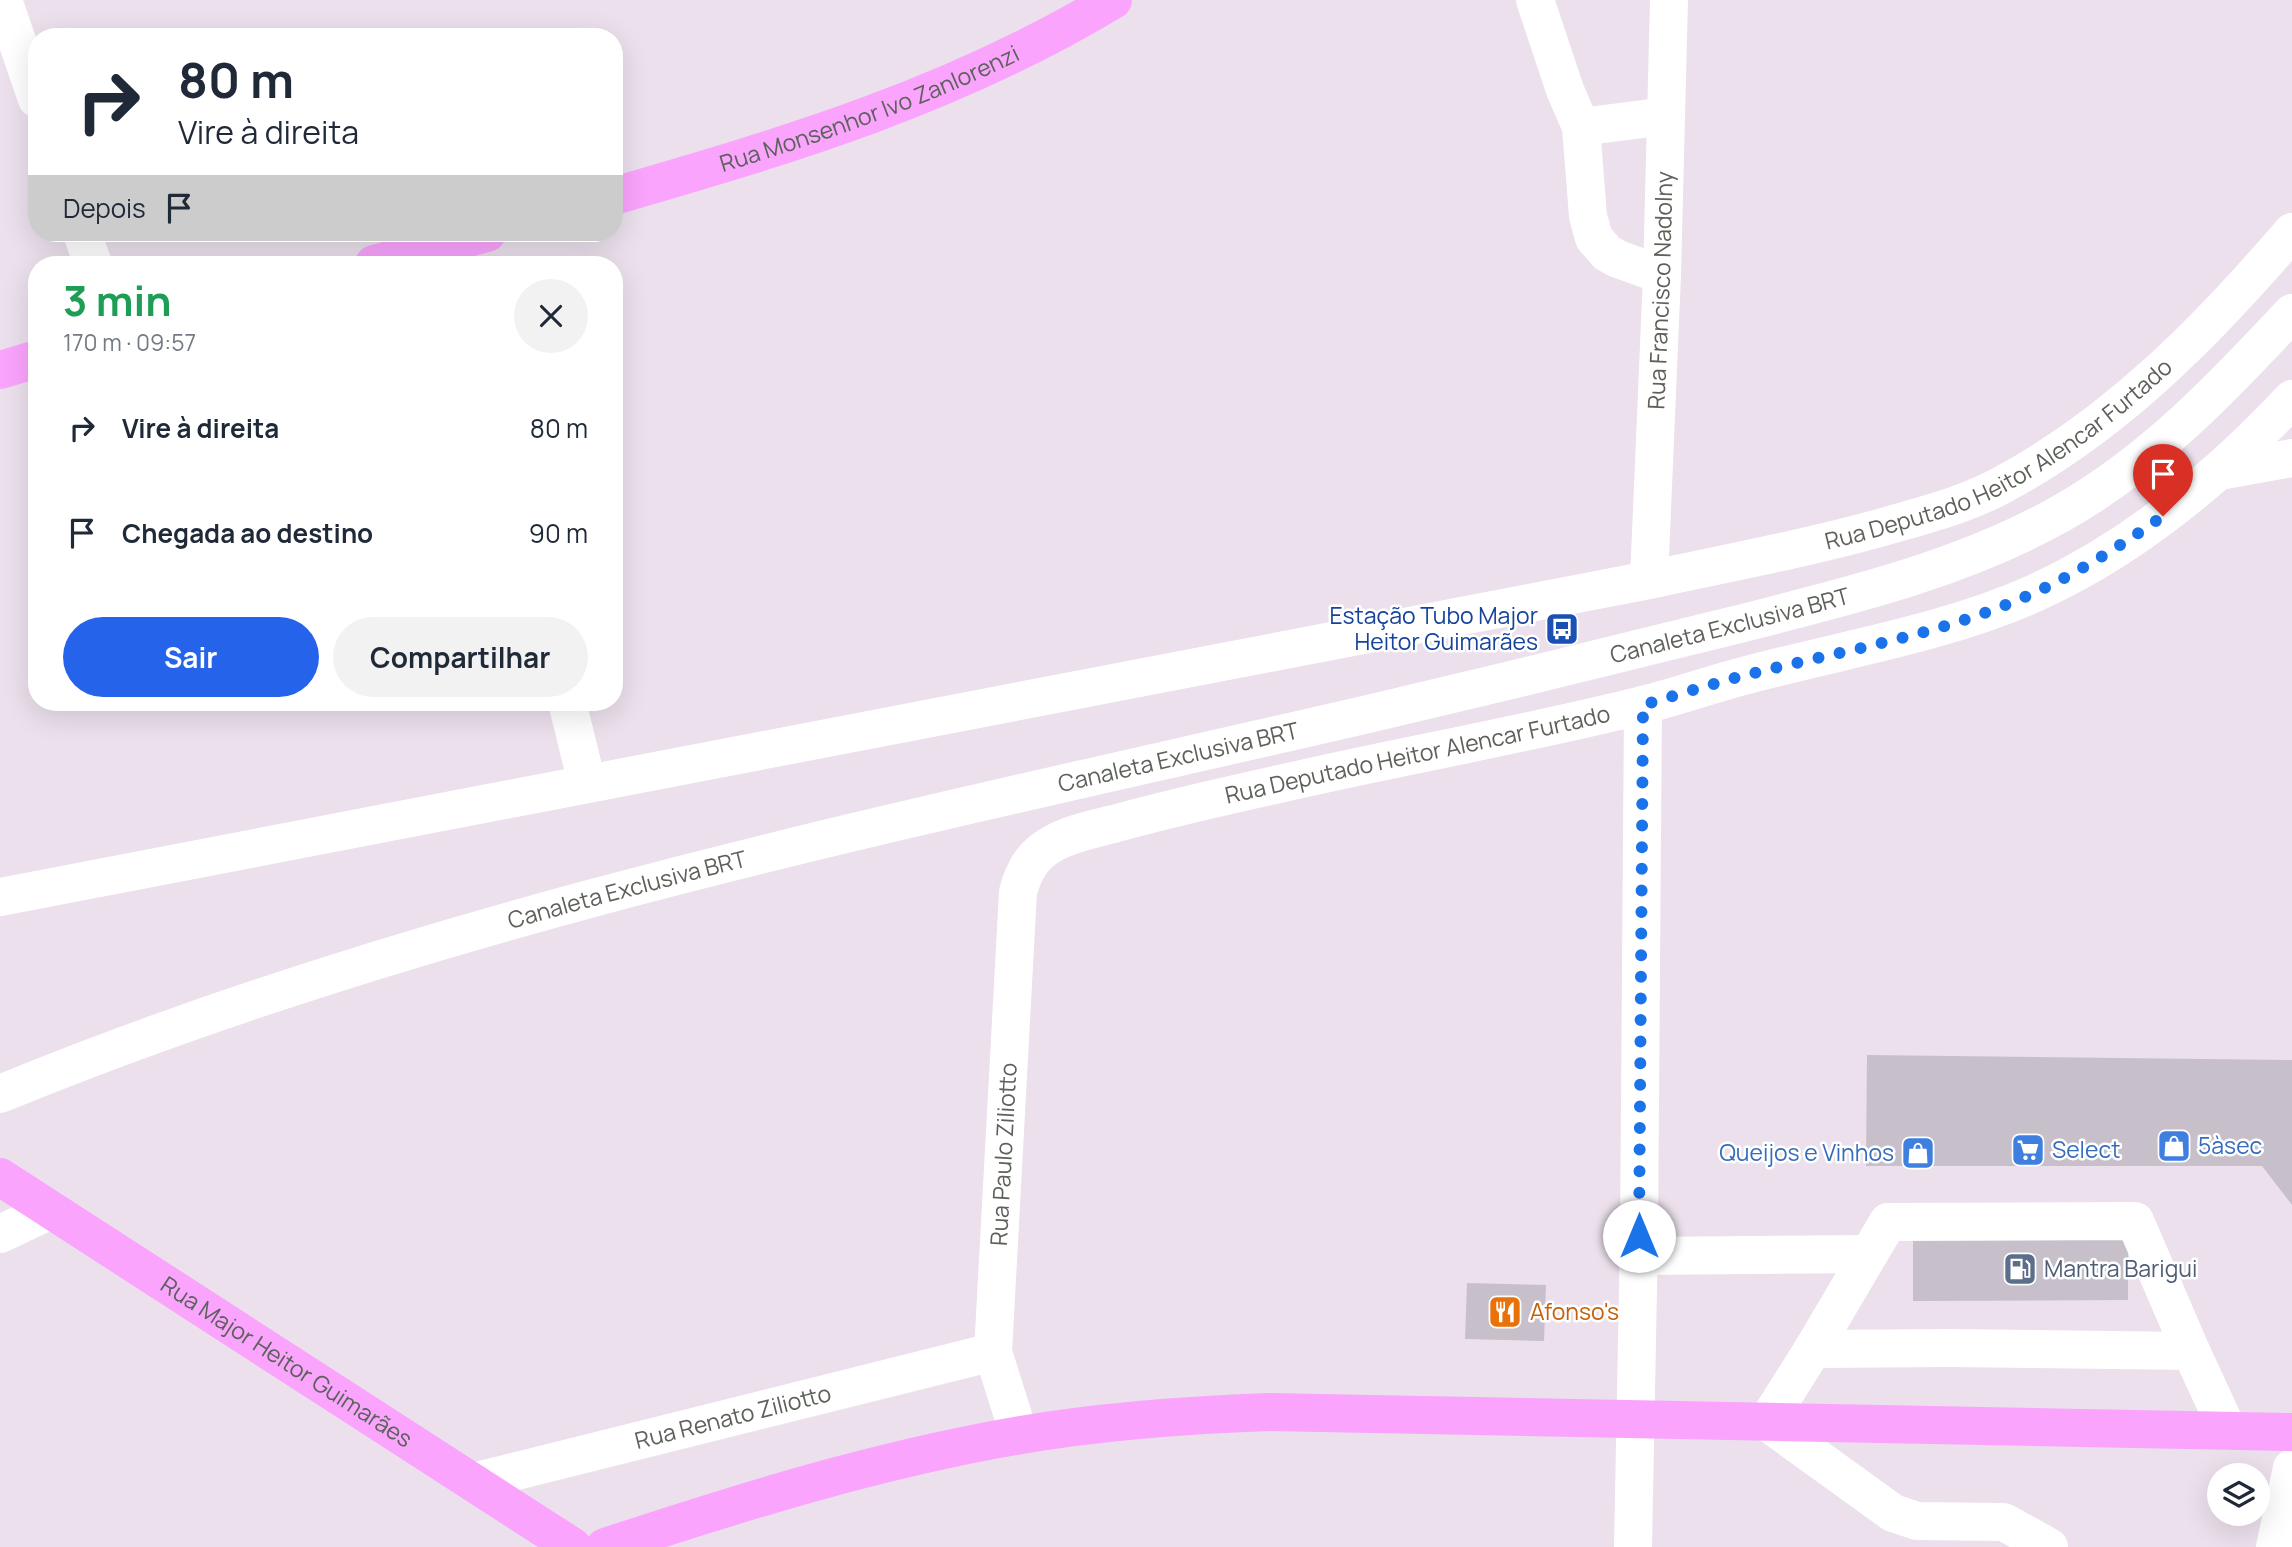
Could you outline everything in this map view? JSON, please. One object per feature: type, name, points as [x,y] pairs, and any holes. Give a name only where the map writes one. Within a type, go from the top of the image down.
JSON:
[{"type":"main road","name":"Rua Monsenhor Ivo Zanlorenzi","points":[[623,193],[777,148],[916,98],[1040,42],[1112,0]]},
{"type":"main road","points":[[418,256],[467,247]]},
{"type":"main road","points":[[0,370],[28,362]]},
{"type":"main road","name":"Rua Major Heitor Guimarães","points":[[9,1183],[573,1547]]},
{"type":"main road","points":[[605,1547],[774,1494],[911,1458],[1019,1435],[1175,1416],[1269,1412],[2292,1432]]},
{"type":"street","points":[[3,0],[28,73]]},
{"type":"street","points":[[1535,0],[1565,90],[1581,127],[1588,216],[1594,239],[1618,260],[1662,275]]},
{"type":"street","name":"Rua Francisco Nadolny","points":[[1648,580],[1662,275],[1669,0]]},
{"type":"street","points":[[1581,127],[1666,116]]},
{"type":"street","name":"Rua Deputado Heitor Alencar Furtado","points":[[0,897],[1648,580],[1867,532],[1936,512],[2000,486],[2059,452],[2124,403],[2191,342],[2248,284],[2292,232]]},
{"type":"street","name":"Canaleta Exclusiva BRT","points":[[0,1094],[83,1060],[344,970],[565,905],[752,856],[1557,670],[1844,597],[1913,576],[1989,548],[2061,513],[2119,475],[2179,430],[2292,313]]},
{"type":"street","name":"Rua Deputado Heitor Alencar Furtado","points":[[1024,870],[1052,844],[1073,835],[1160,811],[1643,705],[1747,675],[1876,645],[1960,621],[2034,593],[2102,559],[2163,516],[2219,471],[2292,399]]},
{"type":"street","points":[[2219,471],[2292,458]]},
{"type":"street","points":[[1633,1547],[1639,1255],[1643,705]]},
{"type":"street","points":[[569,711],[587,783]]},
{"type":"street","name":"Rua Paulo Ziliotto","points":[[1019,1435],[993,1352],[1018,892],[1024,870]]},
{"type":"street","points":[[0,1234],[51,1210]]},
{"type":"street","points":[[2049,1547],[2004,1522],[1917,1521],[1893,1513],[1767,1422],[1888,1222],[2135,1221],[2228,1431]]},
{"type":"street","points":[[1639,1255],[1869,1254]]},
{"type":"street","points":[[1813,1349],[2191,1351]]},
{"type":"street","name":"Rua Renato Ziliotto","points":[[473,1482],[993,1352]]},
{"type":"street","points":[[2275,1547],[2292,1468]]},
{"type":"building","points":[[1867,1055],[2292,1060],[2292,1205],[2262,1166],[1866,1166]]},
{"type":"building","name":"Mantra Barigui","points":[[2128,1238],[2128,1300],[1913,1301],[1913,1239]]},
{"type":"building","name":"Afonso's","points":[[1467,1283],[1546,1285],[1544,1341],[1465,1339]]},
{"type":"place","name":"Estação Tubo Major Heitor Guimarães","points":[[1562,629]]},
{"type":"place","name":"5àsec","points":[[2174,1146]]},
{"type":"place","name":"Select","points":[[2028,1150]]},
{"type":"place","name":"Queijos e Vinhos","points":[[1918,1153]]},
{"type":"place","name":"Mantra Barigui","points":[[2020,1269]]},
{"type":"place","name":"Afonso's","points":[[1505,1312]]},
{"type":"route","points":[[1639,1236],[1643,705],[1747,675],[1876,645],[1960,621],[2034,593],[2102,559],[2163,516]]}]
